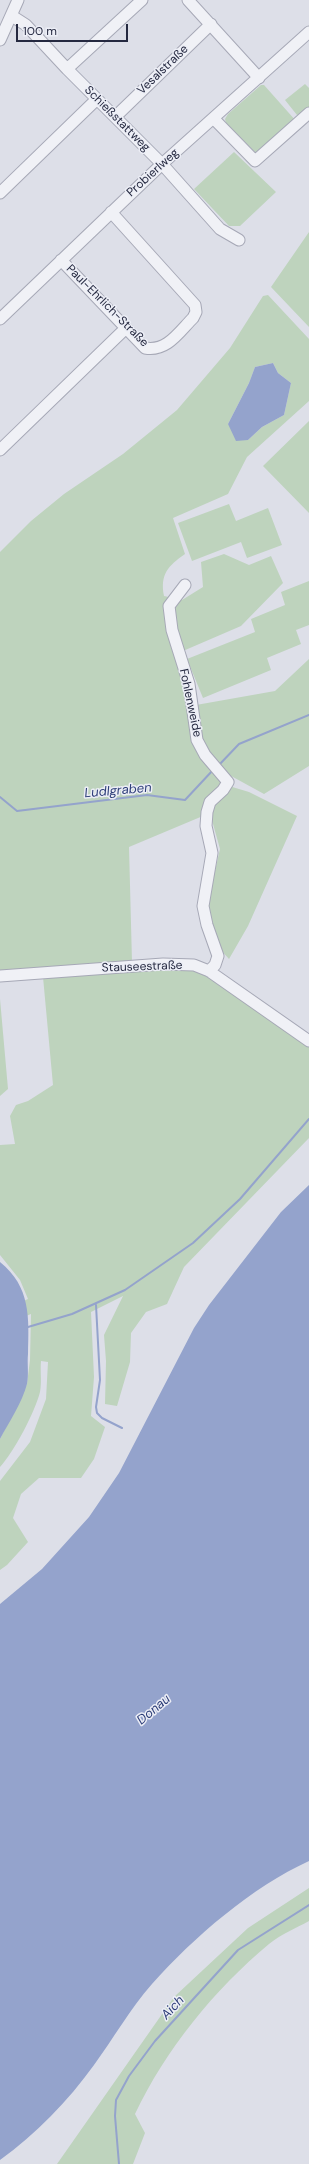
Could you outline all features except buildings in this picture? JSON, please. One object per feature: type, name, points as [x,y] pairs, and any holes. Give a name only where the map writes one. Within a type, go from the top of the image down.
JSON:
[{"type":"street","points":[[0,40],[18,0]]},
{"type":"street","points":[[67,69],[142,0]]},
{"type":"street","points":[[188,0],[259,78]]},
{"type":"street","name":"Schießstattweg","points":[[12,16],[26,25],[67,69],[162,164],[220,229],[238,240]]},
{"type":"street","name":"Vesalstraße","points":[[115,117],[211,24]]},
{"type":"street","name":"Probierlweg","points":[[0,319],[162,164],[214,119],[309,32]]},
{"type":"street","points":[[0,193],[97,99]]},
{"type":"street","points":[[214,119],[255,161],[309,113]]},
{"type":"street","name":"Paul-Ehrlich-Straße","points":[[61,260],[145,348],[155,350],[164,347],[193,318],[196,312],[195,305],[111,212]]},
{"type":"street","points":[[0,450],[126,328]]},
{"type":"street","name":"Fohlenweide","points":[[185,585],[169,606],[168,611],[172,630],[189,684],[195,731],[202,750],[211,763],[228,782],[224,790],[210,802],[206,812],[206,826],[212,854],[203,906],[207,925],[218,956],[215,964],[209,971]]},
{"type":"street","name":"Stauseestraße","points":[[0,976],[163,964],[194,966],[209,971],[309,1041]]},
{"type":"green space","points":[[305,84],[309,88],[309,108],[303,114],[297,115],[285,100]]},
{"type":"green space","points":[[261,85],[264,85],[296,121],[256,153],[226,123],[225,119],[228,114]]},
{"type":"green space","points":[[234,152],[276,192],[240,226],[229,226],[194,189]]},
{"type":"green space","points":[[309,232],[309,327],[271,287]]},
{"type":"green space","points":[[268,295],[309,339],[309,401],[247,457],[228,494],[173,518],[185,554],[167,571],[164,576],[163,588],[164,596],[182,600],[203,587],[201,562],[224,554],[249,565],[271,556],[283,583],[241,626],[176,654],[189,700],[194,742],[229,786],[249,792],[297,816],[248,926],[229,959],[220,949],[207,906],[220,849],[210,813],[129,847],[132,962],[0,972],[0,552],[31,521],[64,494],[123,454],[177,410],[230,348],[263,296]],"holes":[[[273,363],[278,373],[291,383],[284,415],[262,427],[248,440],[228,424],[249,383],[255,367]]]},
{"type":"green space","points":[[309,421],[309,513],[263,466]]},
{"type":"green space","points":[[229,504],[236,521],[268,508],[282,545],[247,558],[241,542],[192,561],[178,523]]},
{"type":"green space","points":[[309,581],[309,625],[296,630],[301,644],[267,658],[271,670],[203,698],[187,659],[255,632],[251,619],[285,605],[281,592]]},
{"type":"green space","points":[[309,659],[309,766],[264,794],[222,771],[202,748],[196,705],[275,691]]},
{"type":"green space","points":[[161,968],[190,970],[209,977],[309,1046],[309,1138],[184,1267],[167,1304],[146,1312],[131,1333],[130,1362],[117,1406],[105,1404],[106,1361],[104,1335],[123,1296],[91,1312],[94,1377],[91,1416],[105,1427],[94,1459],[81,1478],[39,1478],[21,1494],[13,1518],[28,1542],[7,1565],[0,1570],[0,1481],[30,1442],[46,1399],[48,1362],[41,1361],[41,1388],[29,1421],[6,1460],[0,1467],[0,1439],[27,1384],[30,1360],[31,1314],[26,1316],[21,1302],[28,1299],[20,1280],[0,1255],[0,1145],[15,1144],[10,1116],[16,1105],[28,1101],[53,1085],[43,977]]},
{"type":"green space","points":[[0,999],[8,1089],[0,1096]]},
{"type":"green space","points":[[309,1888],[309,1921],[269,1944],[229,1981],[193,2022],[161,2066],[135,2114],[145,2133],[133,2164],[57,2164],[174,1997],[248,1928]]},
{"type":"water","points":[[273,363],[278,373],[291,383],[284,415],[262,427],[248,440],[236,441],[228,424],[249,383],[255,367]]},
{"type":"water","name":"Donau","points":[[309,1185],[309,1861],[266,1885],[245,1899],[205,1931],[168,1966],[144,1994],[94,2065],[62,2104],[39,2128],[0,2160],[0,1604],[42,1569],[89,1517],[119,1473],[194,1328],[209,1305],[281,1212]]},
{"type":"water","points":[[0,1262],[18,1282],[26,1304],[28,1316],[28,1377],[25,1391],[19,1405],[0,1439]]},
{"type":"waterway","name":"Ludlgraben","points":[[218,766],[239,744],[309,715]]},
{"type":"waterway","name":"Ludlgraben","points":[[0,797],[17,811],[147,795],[185,800],[213,770]]},
{"type":"waterway","points":[[28,1327],[72,1314],[125,1290],[193,1243],[240,1199],[309,1119]]},
{"type":"waterway","points":[[96,1305],[100,1380],[96,1407],[97,1413],[102,1418],[122,1428]]},
{"type":"waterway","name":"Aich","points":[[119,2164],[115,2116],[116,2100],[129,2076],[155,2041],[238,1950],[309,1905]]}]
